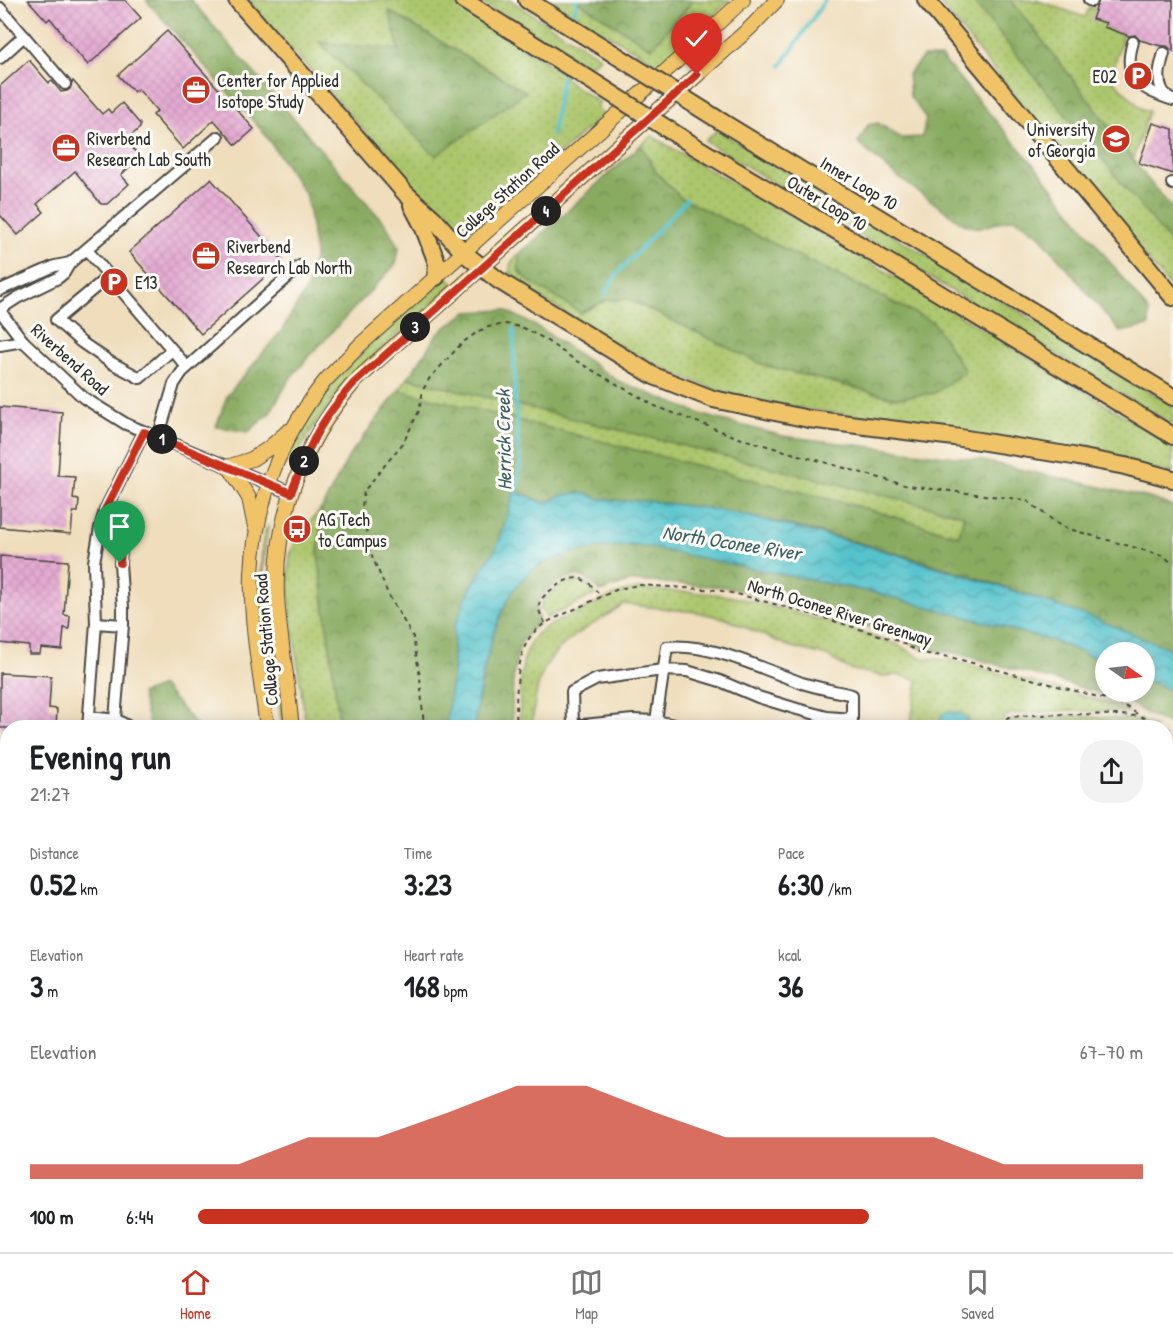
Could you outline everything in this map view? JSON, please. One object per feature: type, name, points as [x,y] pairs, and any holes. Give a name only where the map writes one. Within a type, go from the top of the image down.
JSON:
[{"type":"highway","points":[[237,0],[406,194],[434,219],[465,253],[498,280],[654,376],[713,399],[809,419],[954,437],[1073,456],[1125,466],[1173,479]]},
{"type":"highway","name":"Outer Loop 10","points":[[463,0],[696,147],[1173,436]]},
{"type":"highway","name":"Inner Loop 10","points":[[527,0],[722,122],[1173,397]]},
{"type":"highway","points":[[926,0],[1173,297]]},
{"type":"highway","points":[[406,194],[423,226],[437,263],[435,278]]},
{"type":"main road","name":"College Station Road","points":[[266,720],[254,618],[252,573],[257,532],[268,484],[278,458],[303,412],[326,380],[360,345],[465,253],[743,0]]},
{"type":"main road","name":"College Station Road","points":[[291,720],[277,597],[279,543],[291,493],[318,432],[334,408],[353,384],[742,35],[777,0]]},
{"type":"main road","points":[[257,532],[249,498],[228,467],[252,459],[269,448],[296,424]]},
{"type":"street","points":[[0,9],[65,84]]},
{"type":"street","points":[[0,58],[24,36]]},
{"type":"street","points":[[1133,42],[1129,61],[1133,75],[1148,91],[1171,99]]},
{"type":"street","points":[[1164,53],[1160,66],[1160,85],[1162,91],[1171,99]]},
{"type":"street","points":[[0,310],[17,298],[58,278],[70,263],[218,137]]},
{"type":"street","points":[[87,250],[187,367]]},
{"type":"street","points":[[0,290],[55,266],[70,263]]},
{"type":"street","points":[[158,438],[174,384],[182,372],[300,266]]},
{"type":"street","points":[[109,276],[56,320],[81,342],[110,362],[140,378],[172,350]]},
{"type":"street","name":"Riverbend Road","points":[[0,310],[23,341],[84,398],[116,419],[291,493]]},
{"type":"street","points":[[0,345],[23,341]]},
{"type":"street","points":[[88,720],[96,623],[93,562],[105,510],[144,432]]},
{"type":"street","points":[[105,510],[129,521],[120,563],[123,625],[115,719],[106,720]]},
{"type":"street","points":[[96,623],[123,625]]},
{"type":"street","points":[[657,720],[667,646],[680,645],[714,651],[805,684],[852,695],[852,720]]},
{"type":"street","points":[[573,720],[572,692],[597,679],[663,670],[687,671],[720,681],[758,697],[840,720]]},
{"type":"path","points":[[423,720],[420,677],[413,637],[388,594],[370,551],[362,507],[364,491],[403,443],[419,411],[423,390],[429,379],[462,343],[488,327],[506,324],[520,327],[541,337],[578,362],[655,406],[739,438],[908,486],[1026,500],[1062,527],[1164,556],[1173,564]]},
{"type":"path","points":[[545,623],[540,613],[541,600],[564,581],[576,578],[589,582],[601,597]]},
{"type":"path","name":"North Oconee River Greenway","points":[[517,720],[516,696],[522,653],[529,638],[536,630],[545,623],[618,589],[639,585],[717,590],[741,595],[898,641],[921,653],[950,657],[1113,701],[1148,720]]},
{"type":"path","points":[[1006,720],[1009,717],[1047,713],[1142,717]]},
{"type":"green space","points":[[146,0],[191,0],[386,225],[399,248],[396,264],[291,377],[269,414],[248,432],[216,427],[227,396],[282,330],[307,288],[315,255],[307,197],[264,133]]},
{"type":"green space","points":[[248,0],[447,0],[566,74],[564,77],[574,86],[600,103],[596,107],[603,115],[476,228],[464,230],[456,226],[453,228]]},
{"type":"green space","points":[[478,0],[510,0],[600,57],[588,68]]},
{"type":"green space","points":[[548,0],[576,0],[651,48],[694,0],[730,0],[660,65]]},
{"type":"green space","points":[[576,0],[694,0],[651,48]]},
{"type":"green space","points":[[937,0],[972,0],[1173,245],[1173,291]]},
{"type":"green space","points":[[972,0],[1011,0],[1145,176],[1173,209],[1173,246]]},
{"type":"green space","points":[[1011,0],[1036,0],[1085,17],[1090,7],[1096,9],[1093,19],[1106,23],[1105,27],[1123,34],[1111,78],[1142,109],[1149,111],[1133,159]]},
{"type":"green space","points":[[389,11],[526,92],[436,156],[319,42],[399,50]]},
{"type":"green space","points":[[923,57],[941,57],[1045,178],[1149,312],[1149,326],[1120,332],[1039,235],[1014,218],[980,228],[965,225],[895,175],[858,143],[868,125],[878,123],[901,138],[922,137],[926,118],[910,97],[908,74]]},
{"type":"green space","points":[[717,130],[1173,406],[1173,425],[705,141]]},
{"type":"green space","points":[[652,136],[904,282],[1173,446],[1173,473],[888,420],[750,399],[717,390],[680,376],[619,346],[518,284],[509,276],[511,264],[519,254],[519,271],[581,313],[606,300],[628,299],[764,365],[895,398],[935,393],[933,322],[680,198],[656,172],[641,145]]},
{"type":"green space","points":[[641,145],[656,172],[681,198],[933,322],[965,371],[935,393],[895,398],[764,365],[628,299],[606,300],[581,313],[530,282],[519,271],[519,254]]},
{"type":"green space","points":[[447,277],[453,284],[342,387],[315,424],[298,453],[288,464],[285,464],[303,426],[330,387],[378,338]]},
{"type":"green space","points":[[505,310],[541,329],[618,381],[706,416],[783,436],[979,460],[1146,497],[1173,506],[1173,650],[1028,595],[930,563],[780,523],[650,501],[633,502],[596,498],[588,494],[560,496],[547,503],[514,493],[495,550],[476,579],[460,611],[453,647],[453,671],[447,720],[339,720],[318,553],[322,508],[349,456],[399,390],[860,507],[959,536],[964,515],[408,378],[438,333],[467,312]]},
{"type":"green space","points":[[408,378],[964,515],[959,536],[860,507],[399,390]]},
{"type":"green space","points":[[322,508],[318,553],[339,720],[305,720],[288,577],[290,556],[298,535]]},
{"type":"green space","points":[[268,527],[263,571],[285,720],[281,720],[265,647],[260,594],[264,532]]},
{"type":"green space","points":[[602,546],[641,546],[876,593],[1062,644],[1095,658],[1095,691],[955,653],[919,648],[906,639],[798,604],[754,593],[725,587],[634,581],[600,592],[588,580],[576,576],[555,584],[543,594],[538,602],[539,623],[525,637],[519,649],[514,670],[513,720],[475,720],[486,664],[500,617],[522,579],[536,567],[577,551]]},
{"type":"green space","points":[[575,580],[588,584],[596,594],[547,618],[541,609],[543,599],[564,583]]},
{"type":"green space","points":[[638,589],[715,594],[744,599],[818,619],[898,645],[921,658],[950,660],[1095,699],[1095,702],[1105,702],[1128,712],[1068,710],[1013,714],[1007,715],[1003,720],[911,720],[918,680],[849,669],[827,656],[788,646],[724,618],[696,612],[623,604],[576,635],[554,654],[538,686],[533,720],[520,720],[521,678],[526,653],[531,642],[537,634],[553,623],[602,600]]},
{"type":"green space","points":[[1155,683],[1173,691],[1173,720],[1160,720],[1129,702],[1155,702]]},
{"type":"green space","points":[[162,686],[192,720],[148,720],[141,694]]},
{"type":"green space","points":[[1074,716],[1140,720],[1011,720]]},
{"type":"water","name":"North Oconee River","points":[[514,493],[546,503],[560,496],[574,493],[621,501],[650,501],[726,511],[879,549],[996,585],[1096,619],[1153,642],[1095,642],[1095,658],[1062,644],[876,593],[641,546],[600,547],[547,562],[535,568],[521,581],[499,618],[491,641],[475,720],[447,720],[453,671],[454,627],[467,595],[495,550]]},
{"type":"water","points":[[1155,643],[1173,650],[1173,691],[1155,683]]},
{"type":"water","points":[[948,711],[963,714],[968,720],[940,720],[942,715]]},
{"type":"building","points":[[28,0],[125,0],[141,18],[88,65],[50,18],[47,21]]},
{"type":"building","points":[[1099,0],[1173,0],[1173,51],[1167,46],[1140,40],[1135,35],[1129,36],[1104,27],[1106,23],[1092,19]]},
{"type":"building","name":"Center for Applied Isotope Study","points":[[167,31],[254,129],[236,145],[214,120],[183,149],[153,115],[157,111],[138,89],[134,92],[118,75]]},
{"type":"building","name":"Riverbend Research Lab South","points":[[29,60],[49,83],[52,81],[61,92],[70,89],[73,81],[102,114],[108,109],[111,113],[122,103],[140,124],[140,128],[126,140],[140,157],[121,175],[129,184],[107,204],[101,204],[75,171],[37,204],[44,212],[18,235],[0,215],[0,86]]},
{"type":"building","points":[[1153,123],[1173,129],[1173,174],[1139,163]]},
{"type":"building","name":"Riverbend Research Lab North","points":[[211,179],[283,261],[201,334],[129,252]]},
{"type":"building","points":[[0,407],[62,412],[58,476],[75,477],[73,499],[79,500],[78,512],[73,512],[71,534],[0,527]]},
{"type":"building","points":[[0,556],[68,561],[64,615],[70,616],[69,629],[64,628],[62,650],[41,648],[40,654],[29,654],[29,646],[0,643]]},
{"type":"building","points":[[0,673],[51,676],[49,708],[57,709],[56,720],[0,720]]},
{"type":"waterway","name":"Herrick Creek","points":[[574,15],[577,0]]},
{"type":"waterway","points":[[781,66],[825,0]]},
{"type":"waterway","name":"Herrick Creek","points":[[552,135],[562,77]]},
{"type":"waterway","points":[[604,295],[617,274],[686,200]]},
{"type":"waterway","name":"Herrick Creek","points":[[514,329],[515,396],[521,462],[516,496]]},
{"type":"place","name":"E02","points":[[1138,76]]},
{"type":"place","name":"Center for Applied Isotope Study","points":[[196,90]]},
{"type":"place","name":"University of Georgia","points":[[1116,139]]},
{"type":"place","name":"Riverbend Research Lab South","points":[[66,148]]},
{"type":"place","name":"Riverbend Research Lab North","points":[[206,256]]},
{"type":"place","name":"E13","points":[[114,282]]},
{"type":"place","name":"AG Tech to Campus","points":[[297,529]]},
{"type":"route","points":[[120,563],[129,521],[105,510],[144,432],[291,493],[318,432],[353,384],[697,75]]}]
